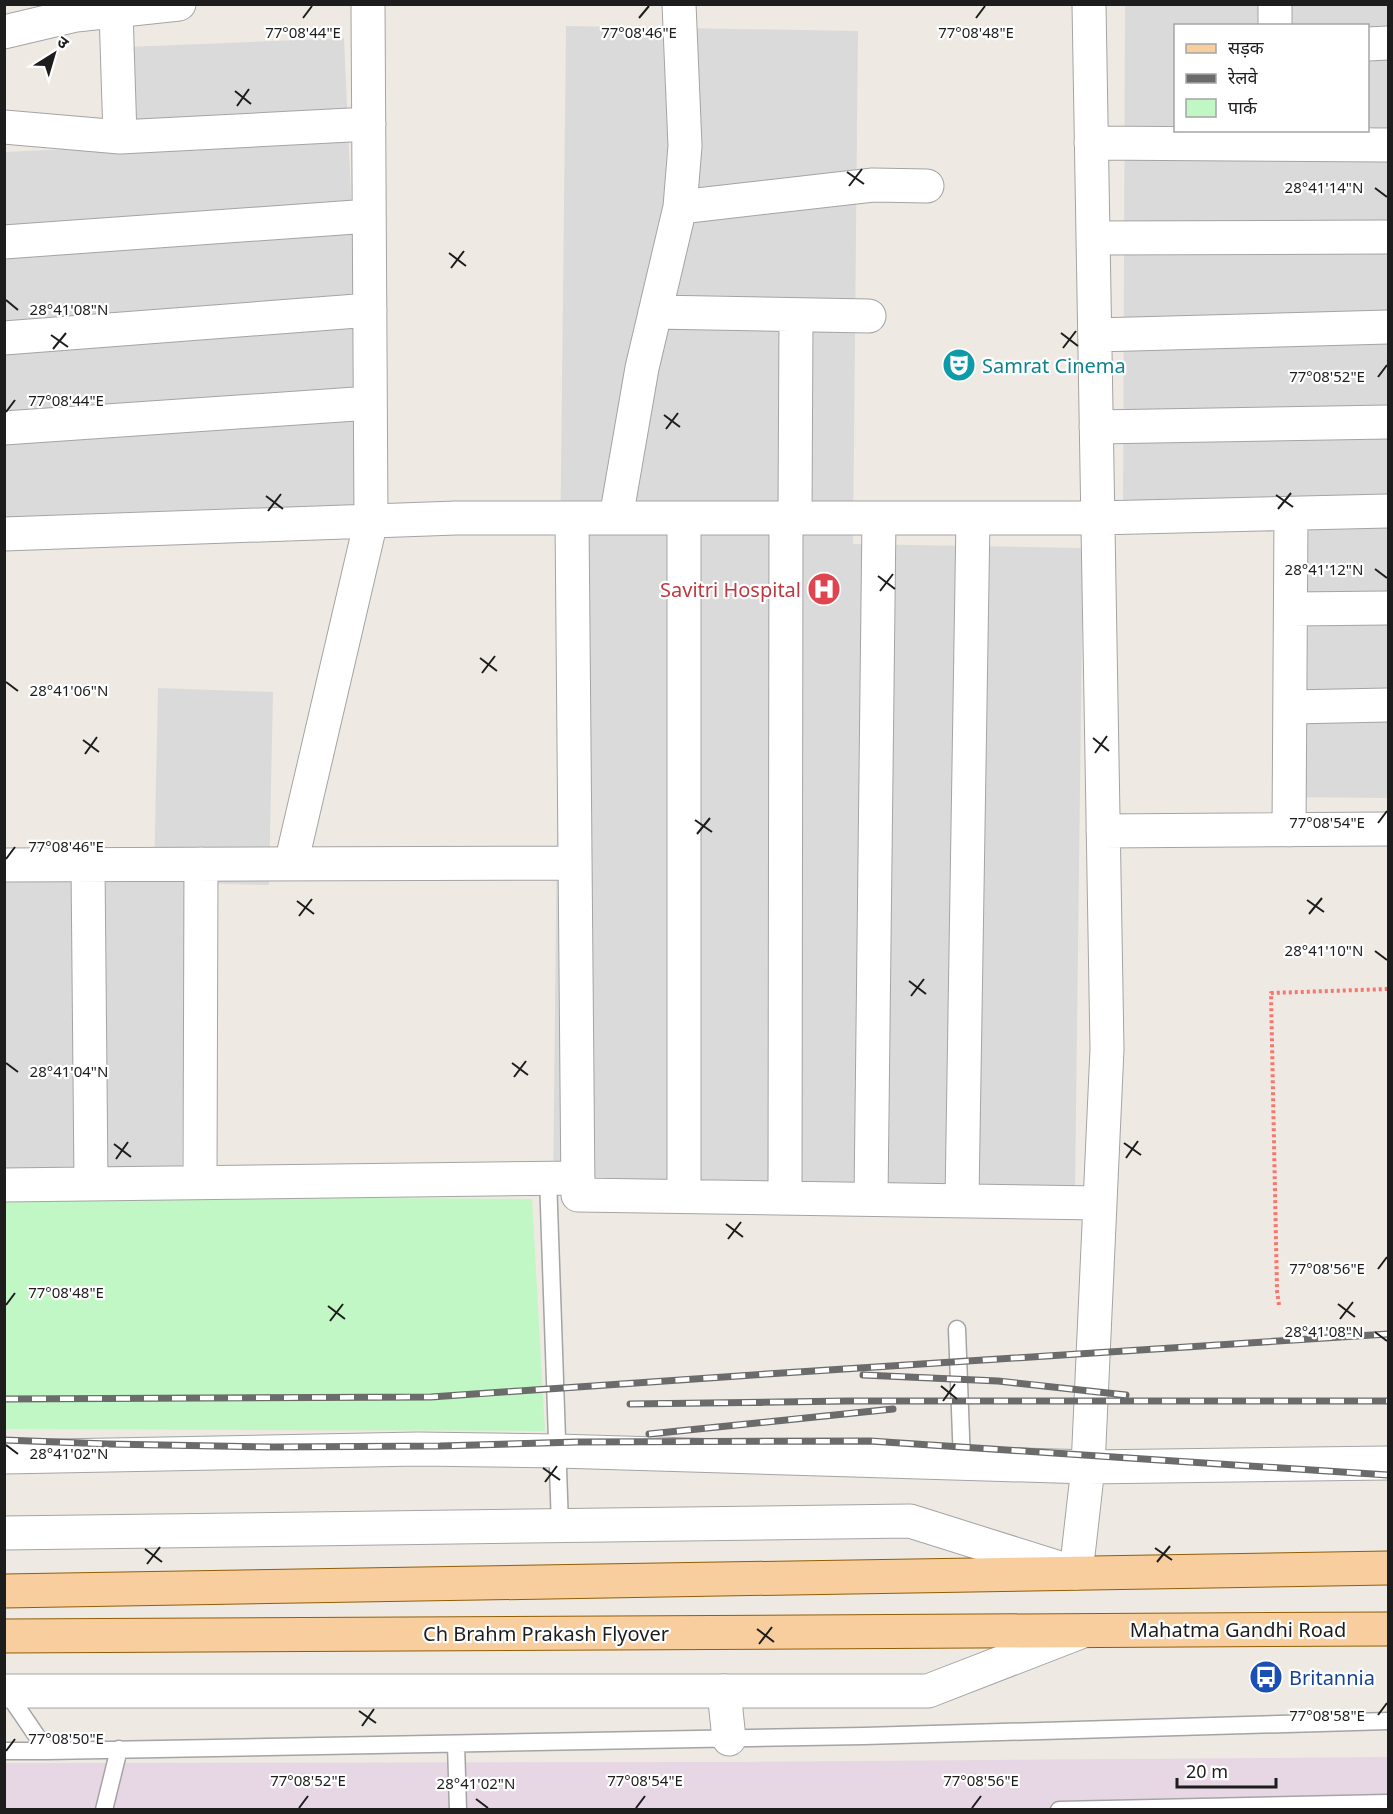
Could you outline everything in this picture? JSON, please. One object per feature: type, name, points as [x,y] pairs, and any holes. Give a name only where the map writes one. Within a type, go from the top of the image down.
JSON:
[{"type":"main road","points":[[4,1591],[1389,1568]]},
{"type":"main road","name":"Mahatma Gandhi Road","points":[[1088,1629],[1389,1629]]},
{"type":"main road","name":"Ch Brahm Prakash Flyover","points":[[4,1636],[1088,1629]]},
{"type":"street","points":[[4,32],[76,10],[116,11],[179,4]]},
{"type":"street","points":[[291,864],[371,521],[368,4]]},
{"type":"street","points":[[616,518],[642,369],[680,207],[685,146],[679,4]]},
{"type":"street","points":[[4,1533],[910,1521],[1076,1573],[1088,1467],[1107,1049],[1089,4]]},
{"type":"street","points":[[1275,4],[1275,24]]},
{"type":"street","points":[[116,11],[120,137]]},
{"type":"street","points":[[1369,44],[1389,43]]},
{"type":"street","points":[[4,127],[120,137],[369,124]]},
{"type":"street","points":[[1091,143],[1277,137],[1389,145]]},
{"type":"street","points":[[680,207],[873,185],[927,186]]},
{"type":"street","points":[[4,242],[369,216]]},
{"type":"street","points":[[1093,238],[1389,237]]},
{"type":"street","points":[[4,338],[370,310]]},
{"type":"street","points":[[655,312],[869,316]]},
{"type":"street","points":[[785,1198],[790,518],[796,315]]},
{"type":"street","points":[[1095,334],[1389,327]]},
{"type":"street","points":[[4,428],[370,403]]},
{"type":"street","points":[[1096,427],[1389,422]]},
{"type":"street","points":[[4,534],[456,518],[1097,518],[1389,511]]},
{"type":"street","points":[[1289,830],[1291,514]]},
{"type":"street","points":[[572,518],[575,863],[563,1178],[578,1195],[1100,1203]]},
{"type":"street","points":[[684,518],[684,1197]]},
{"type":"street","points":[[871,1199],[879,518]]},
{"type":"street","points":[[962,1200],[973,518]]},
{"type":"street","points":[[1291,609],[1389,608]]},
{"type":"street","points":[[1290,707],[1389,705]]},
{"type":"street","points":[[1103,831],[1389,829]]},
{"type":"street","points":[[4,865],[575,863]]},
{"type":"street","points":[[200,1182],[201,864]]},
{"type":"street","points":[[88,865],[91,1183]]},
{"type":"street","points":[[4,1185],[563,1178]]},
{"type":"street","points":[[4,1457],[418,1449],[1088,1467],[1389,1463]]},
{"type":"street","points":[[5,1690],[928,1691],[1088,1629]]},
{"type":"street","points":[[724,1691],[729,1739]]},
{"type":"lane","points":[[560,1526],[558,1451],[563,1178]]},
{"type":"lane","points":[[957,1329],[962,1463]]},
{"type":"lane","points":[[5,1690],[47,1751]]},
{"type":"lane","points":[[4,1750],[729,1739],[1389,1720]]},
{"type":"lane","points":[[456,1744],[458,1809]]},
{"type":"lane","points":[[104,1809],[119,1749]]},
{"type":"lane","points":[[1059,1809],[1389,1803]]},
{"type":"path","points":[[1279,1305],[1271,993],[1389,989]]},
{"type":"shaded area","points":[[1125,5],[1388,5],[1388,798],[1283,797],[1285,513],[1123,512]]},
{"type":"shaded area","points":[[566,26],[858,31],[853,544],[1083,548],[1075,1192],[553,1183]]},
{"type":"shaded area","points":[[344,38],[366,532],[5,546],[4,152],[131,146],[127,47]]},
{"type":"shaded area","points":[[158,688],[273,692],[269,885],[187,883],[181,1203],[5,1198],[5,871],[154,875]]},
{"type":"shaded area","points":[[1388,1757],[1388,1809],[5,1810],[4,1763],[731,1762]]},
{"type":"green space","points":[[5,1196],[532,1199],[545,1431],[5,1429]]},
{"type":"railway","points":[[4,1399],[431,1397],[1388,1334]]},
{"type":"railway","points":[[863,1375],[998,1381],[1126,1395]]},
{"type":"railway","points":[[630,1404],[848,1401],[1388,1401]]},
{"type":"railway","points":[[649,1434],[893,1409]]},
{"type":"railway","points":[[4,1440],[273,1447],[577,1442],[870,1441],[1388,1475]]},
{"type":"place","name":"Samrat Cinema","points":[[959,365]]},
{"type":"place","name":"Savitri Hospital","points":[[824,589]]},
{"type":"place","name":"Britannia","points":[[1266,1677]]}]
